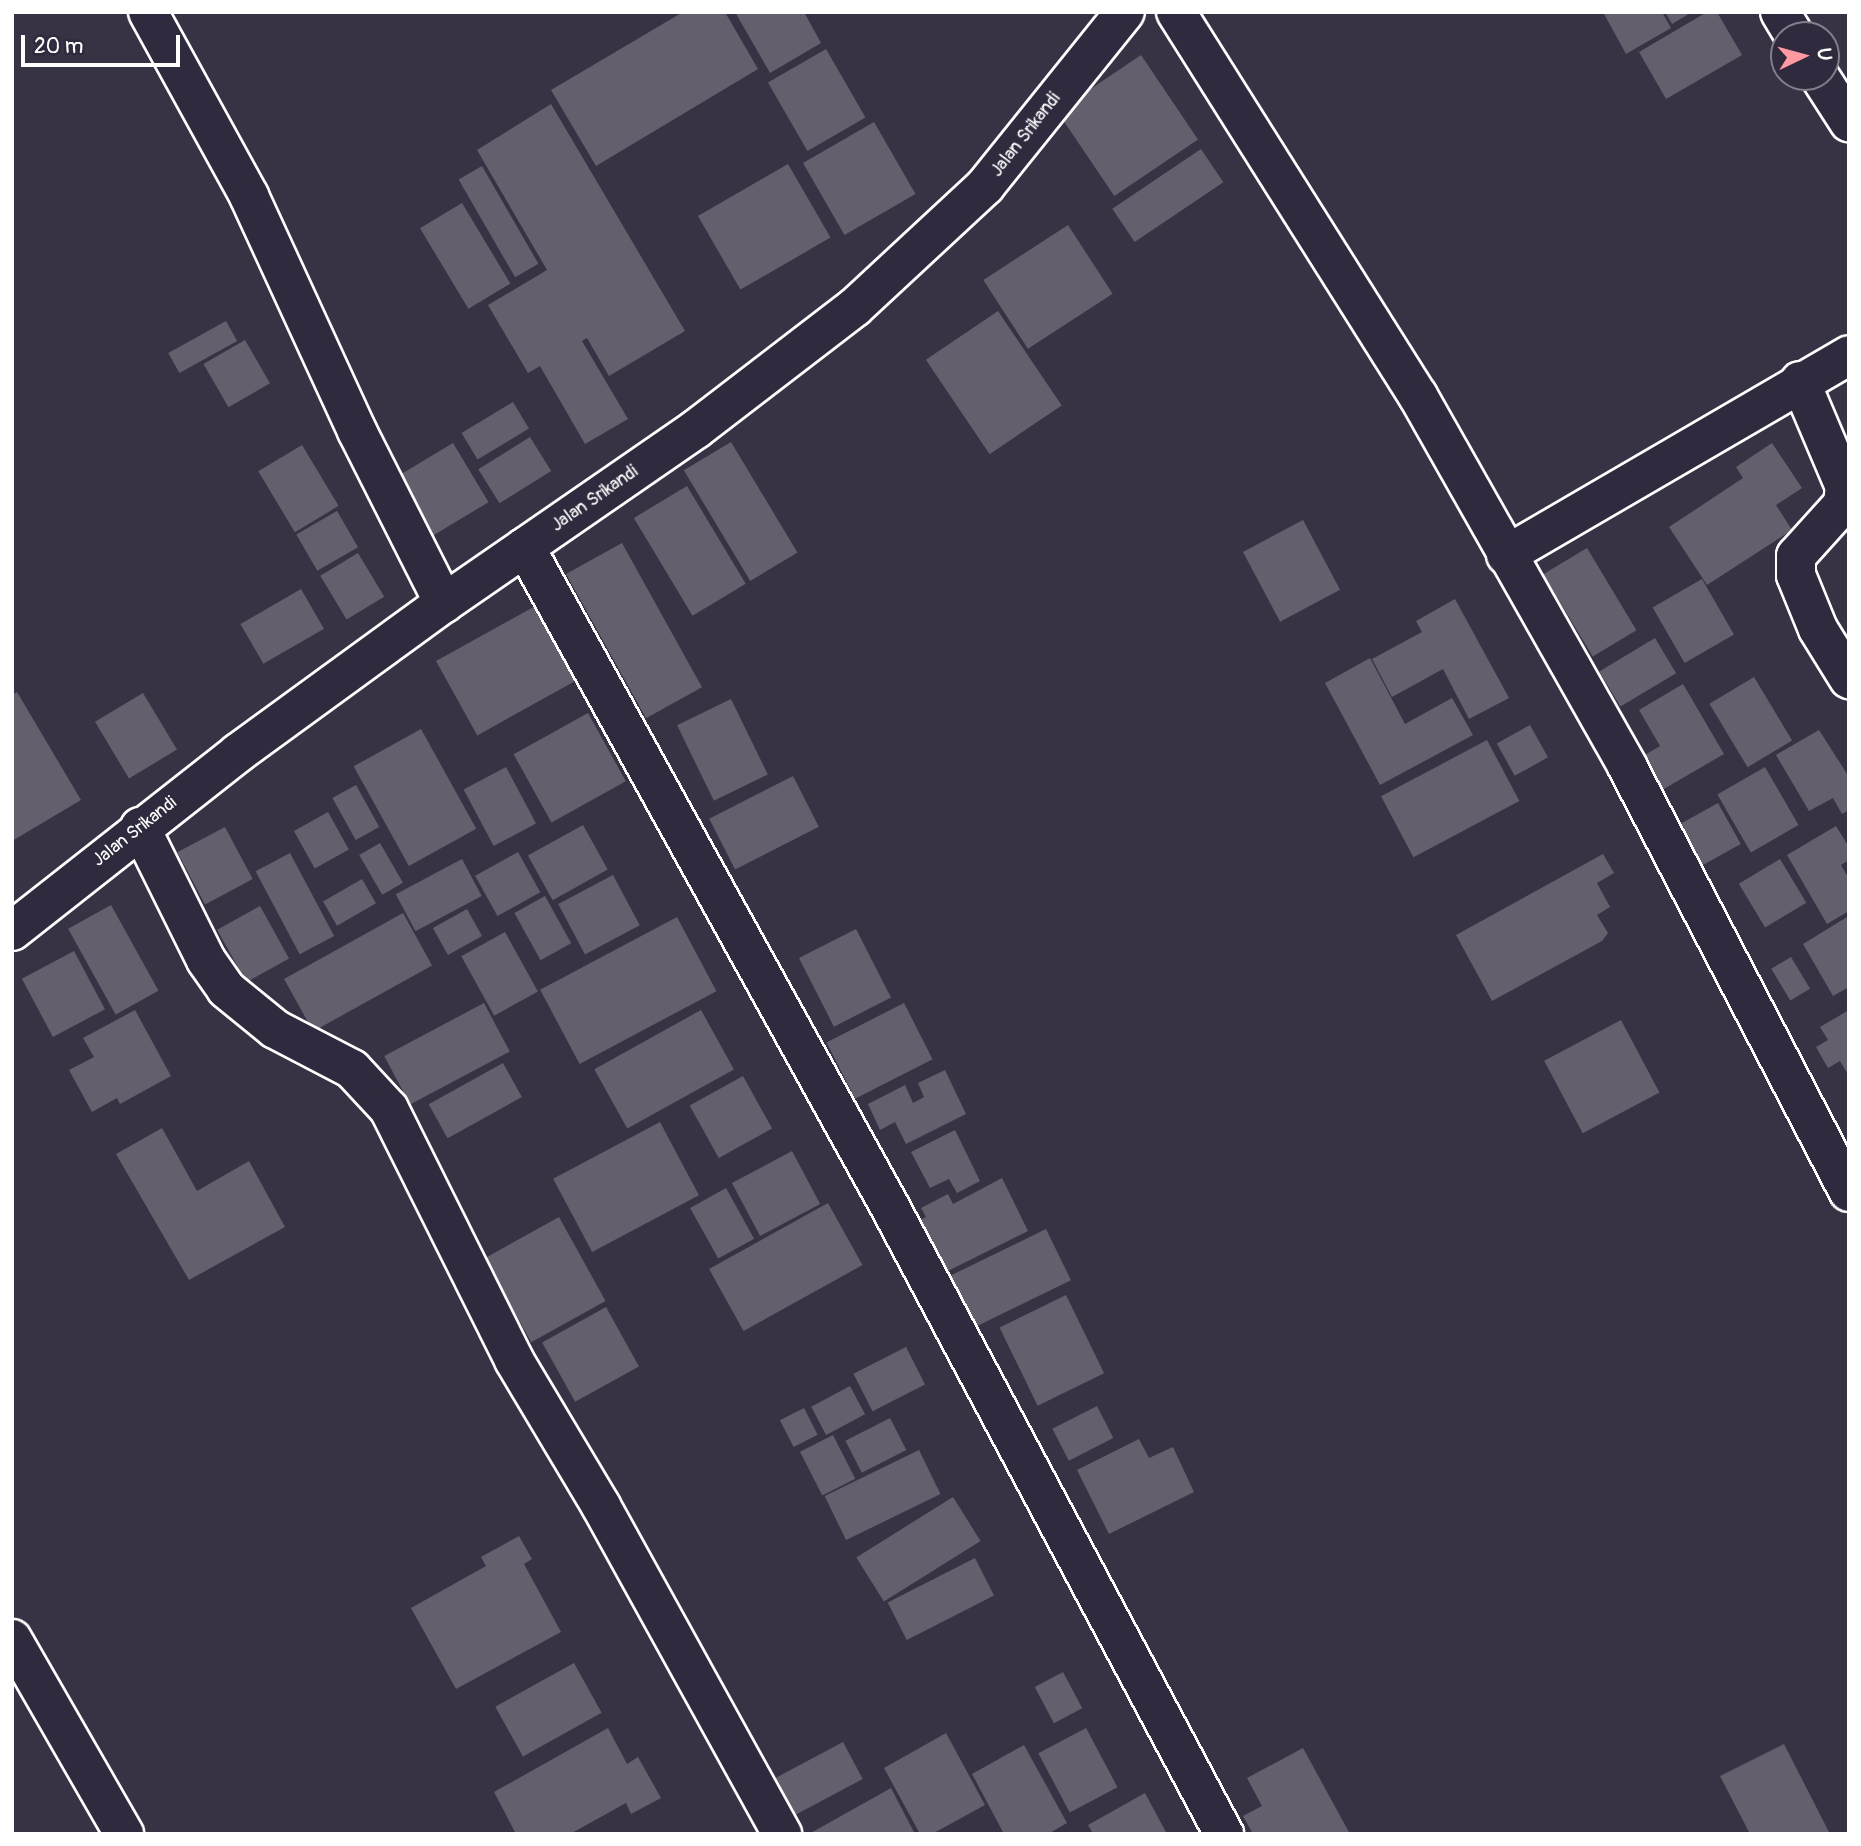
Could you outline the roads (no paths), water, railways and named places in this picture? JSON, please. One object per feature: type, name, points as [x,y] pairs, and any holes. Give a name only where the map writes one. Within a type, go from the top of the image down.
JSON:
[{"type":"street","points":[[148,12],[257,213],[357,431],[444,603]]},
{"type":"street","name":"Jalan Srikandi","points":[[12,931],[140,827],[444,603],[696,429],[855,307],[985,186],[1125,12]]},
{"type":"street","points":[[1176,12],[1418,396],[1627,766],[1849,1192]]},
{"type":"street","points":[[1830,91],[1849,122]]},
{"type":"street","points":[[1506,555],[1800,381],[1849,355]]},
{"type":"street","points":[[1800,381],[1845,487],[1843,504],[1796,556],[1796,575],[1818,629],[1849,679]]},
{"type":"street","points":[[526,547],[929,1278],[1224,1834]]},
{"type":"street","points":[[140,827],[206,960],[226,989],[275,1029],[352,1069],[389,1109],[514,1360],[595,1495],[782,1834]]},
{"type":"street","points":[[12,1639],[124,1834]]}]
